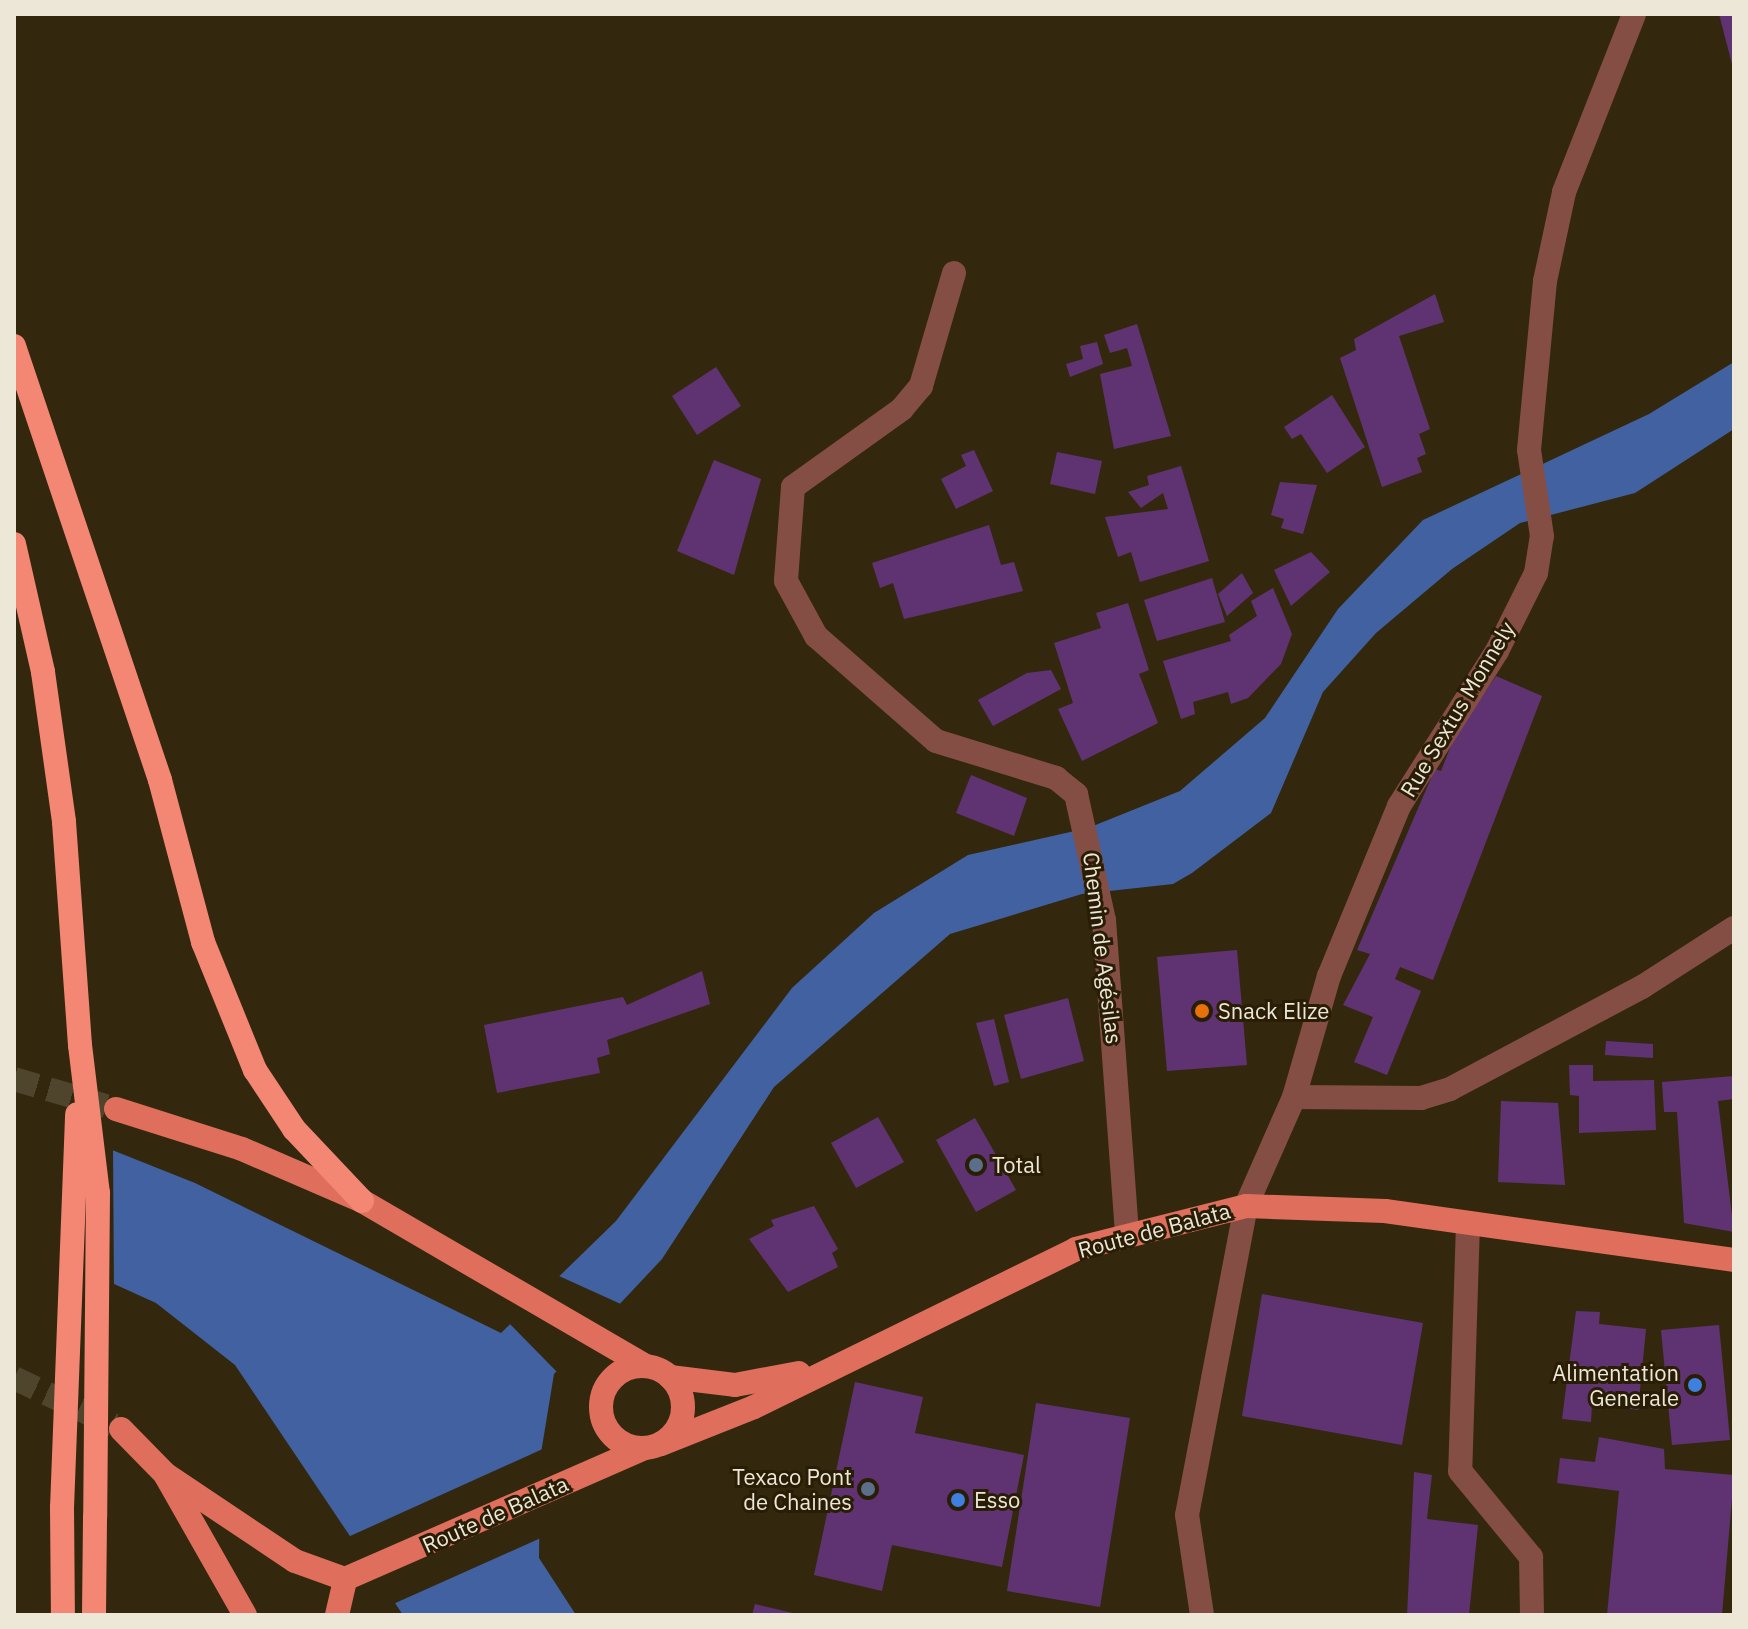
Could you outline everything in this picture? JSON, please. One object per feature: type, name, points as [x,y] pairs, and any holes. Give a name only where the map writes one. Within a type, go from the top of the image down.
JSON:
[{"type":"highway","points":[[14,346],[150,750],[203,942],[255,1070],[294,1129],[362,1201]]},
{"type":"highway","points":[[14,544],[43,672],[64,822],[80,1045],[98,1193],[94,1615]]},
{"type":"highway","points":[[63,1615],[62,1508],[80,1045]]},
{"type":"main road","points":[[116,1109],[242,1149],[362,1201],[595,1339],[670,1377],[735,1385],[836,1364]]},
{"type":"main road","name":"Route de Balata","points":[[355,1575],[836,1364],[1021,1273],[1127,1232],[1246,1206],[1304,1203],[1734,1260]]},
{"type":"main road","points":[[645,1366],[620,1372],[601,1407],[620,1441],[653,1446],[683,1413],[670,1377]]},
{"type":"main road","points":[[121,1429],[165,1474],[295,1561],[355,1575],[337,1615]]},
{"type":"main road","points":[[165,1474],[245,1615]]},
{"type":"street","name":"Rue Sextus Monnely","points":[[1202,1615],[1187,1515],[1246,1206],[1294,1097],[1329,976],[1399,806],[1497,651],[1536,573],[1542,536],[1529,450],[1545,281],[1564,192],[1634,14]]},
{"type":"street","name":"Chemin de Agésilas","points":[[954,273],[921,386],[902,409],[793,487],[786,581],[816,636],[925,732],[963,754],[1068,784],[1085,818],[1104,920],[1127,1232]]},
{"type":"street","points":[[1294,1097],[1421,1098],[1450,1089],[1642,987],[1734,928]]},
{"type":"street","points":[[1468,1223],[1460,1471],[1531,1557],[1532,1615]]},
{"type":"water","points":[[1734,362],[1734,429],[1635,493],[1520,523],[1452,569],[1376,633],[1323,692],[1271,813],[1192,873],[1173,884],[1082,894],[950,934],[774,1087],[662,1259],[554,1374],[540,1459],[539,1558],[576,1615],[403,1615],[235,1365],[156,1303],[70,1264],[14,1128],[107,1148],[195,1183],[501,1333],[616,1221],[792,988],[874,913],[968,855],[1088,828],[1180,791],[1265,718],[1338,609],[1423,520],[1649,414]]},
{"type":"pier","points":[[14,1124],[113,1147],[114,1288],[69,1268],[14,1258]]},
{"type":"pier","points":[[559,1276],[623,1305],[559,1374],[508,1322]]},
{"type":"pier","points":[[547,1447],[543,1537],[391,1605],[348,1537]]},
{"type":"building","points":[[1719,14],[1734,14],[1734,68],[1733,68]]},
{"type":"building","points":[[1435,294],[1444,322],[1399,336],[1430,429],[1419,434],[1426,454],[1417,458],[1422,472],[1382,487],[1340,358],[1356,350],[1354,339]]},
{"type":"building","points":[[1137,324],[1171,436],[1114,449],[1100,374],[1132,366],[1127,348],[1110,353],[1104,335]]},
{"type":"building","points":[[1097,342],[1103,364],[1070,377],[1066,364],[1083,359],[1080,346]]},
{"type":"building","points":[[716,367],[741,406],[697,435],[672,396]]},
{"type":"building","points":[[1332,395],[1365,447],[1327,473],[1301,434],[1292,439],[1284,427]]},
{"type":"building","points":[[974,450],[993,491],[956,509],[941,479],[966,466],[961,455]]},
{"type":"building","points":[[1057,452],[1102,461],[1095,494],[1050,484]]},
{"type":"building","points":[[714,460],[761,479],[734,575],[677,551]]},
{"type":"building","points":[[1181,466],[1209,561],[1140,582],[1131,552],[1118,557],[1105,517],[1168,509],[1163,493],[1141,508],[1128,492],[1149,485],[1147,476]]},
{"type":"building","points":[[1280,482],[1317,485],[1303,534],[1281,528],[1284,519],[1271,515]]},
{"type":"building","points":[[989,525],[1001,565],[1014,562],[1023,591],[904,619],[893,583],[880,588],[872,563]]},
{"type":"building","points":[[1311,552],[1330,572],[1291,606],[1274,570]]},
{"type":"building","points":[[1242,573],[1253,593],[1227,616],[1218,594]]},
{"type":"building","points":[[1212,578],[1225,622],[1157,641],[1144,600]]},
{"type":"building","points":[[1273,588],[1292,634],[1281,664],[1248,698],[1231,704],[1228,692],[1193,702],[1195,714],[1181,719],[1163,661],[1231,641],[1229,635],[1257,616],[1251,601]]},
{"type":"building","points":[[1128,603],[1149,670],[1139,674],[1158,723],[1082,761],[1058,709],[1073,703],[1054,643],[1101,628],[1096,613]]},
{"type":"building","points":[[1051,670],[1061,689],[993,726],[978,700],[1027,673]]},
{"type":"building","points":[[1496,676],[1542,696],[1433,980],[1400,967],[1395,979],[1421,991],[1387,1075],[1354,1062],[1373,1017],[1343,1005],[1370,954],[1357,950],[1435,769],[1441,771],[1454,738]]},
{"type":"building","points":[[971,775],[1027,798],[1014,836],[956,813]]},
{"type":"building","name":"Snack Elize","points":[[1237,950],[1247,1065],[1167,1071],[1157,957]]},
{"type":"building","points":[[702,971],[710,1004],[607,1040],[610,1054],[597,1058],[600,1073],[497,1093],[484,1025],[623,997],[627,1005]]},
{"type":"building","points":[[1068,998],[1084,1061],[1021,1079],[1004,1015]]},
{"type":"building","points":[[994,1019],[1009,1082],[994,1086],[976,1023]]},
{"type":"building","points":[[1606,1041],[1653,1044],[1653,1058],[1605,1055]]},
{"type":"building","points":[[1569,1065],[1593,1065],[1593,1081],[1654,1080],[1656,1130],[1579,1133],[1579,1096],[1570,1095]]},
{"type":"building","points":[[1734,1076],[1734,1099],[1718,1101],[1734,1232],[1684,1223],[1677,1112],[1664,1112],[1662,1082]]},
{"type":"building","points":[[1501,1101],[1558,1103],[1565,1185],[1498,1182]]},
{"type":"building","points":[[878,1117],[904,1162],[856,1188],[831,1143]]},
{"type":"building","name":"Total","points":[[975,1118],[1016,1190],[976,1212],[936,1140]]},
{"type":"building","points":[[814,1206],[838,1249],[832,1253],[838,1267],[788,1292],[749,1239],[774,1226],[771,1220]]},
{"type":"building","points":[[1262,1294],[1423,1323],[1402,1445],[1242,1416]]},
{"type":"building","points":[[1576,1311],[1600,1312],[1599,1324],[1646,1329],[1638,1410],[1592,1404],[1591,1422],[1562,1419]]},
{"type":"building","name":"Alimentation Generale","points":[[1719,1325],[1730,1440],[1672,1445],[1661,1330]]},
{"type":"building","points":[[855,1382],[923,1397],[915,1433],[1024,1455],[1002,1567],[892,1545],[882,1591],[814,1575]]},
{"type":"building","points":[[1036,1403],[1130,1418],[1100,1607],[1007,1591]]},
{"type":"building","points":[[1599,1437],[1664,1449],[1665,1469],[1734,1475],[1722,1615],[1607,1615],[1619,1491],[1557,1483],[1560,1458],[1595,1462]]},
{"type":"building","points":[[1414,1472],[1432,1475],[1427,1519],[1478,1525],[1469,1615],[1407,1615]]},
{"type":"building","points":[[755,1604],[797,1614],[797,1615],[752,1615]]},
{"type":"tunnel","points":[[14,1079],[116,1109]]},
{"type":"tunnel","points":[[14,1378],[113,1425]]},
{"type":"place","name":"Snack Elize","points":[[1202,1011]]},
{"type":"place","name":"Total","points":[[976,1165]]},
{"type":"place","name":"Alimentation Generale","points":[[1695,1385]]},
{"type":"place","name":"Texaco Pont de Chaines","points":[[868,1489]]},
{"type":"place","name":"Esso","points":[[958,1500]]}]
